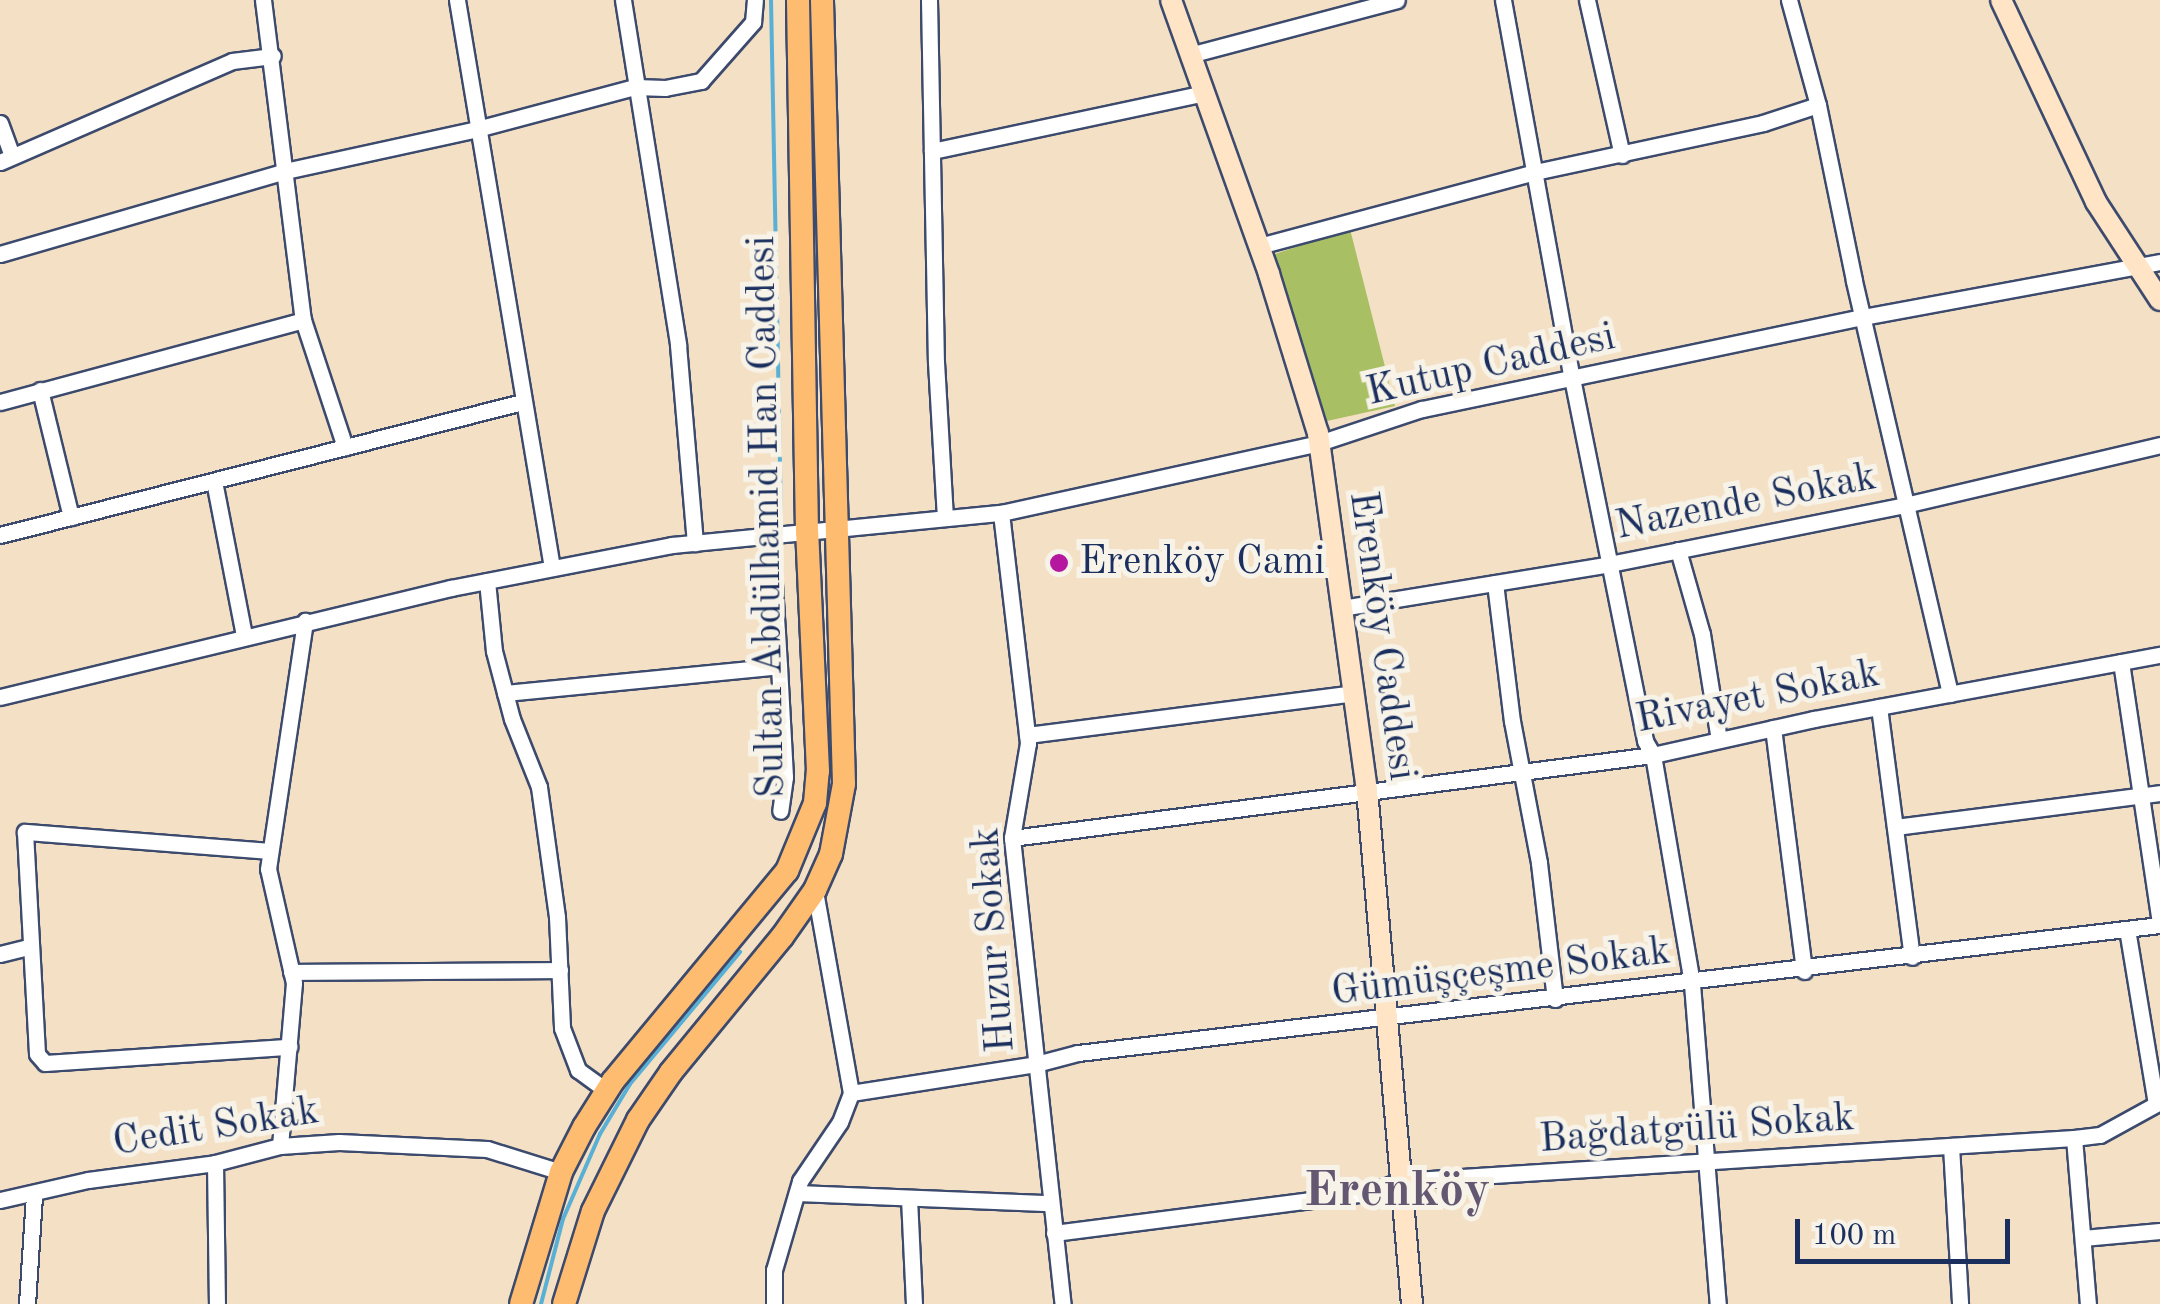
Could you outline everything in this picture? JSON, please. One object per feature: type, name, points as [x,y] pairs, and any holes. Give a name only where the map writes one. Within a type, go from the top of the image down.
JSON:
[{"type":"main road","name":"Sultan Abdülhamid Han Caddesi","points":[[521,1304],[561,1172],[607,1091],[786,871],[806,834],[818,771],[807,532],[798,0]]},
{"type":"main road","name":"Sultan Abdülhamid Han Caddesi","points":[[564,1304],[594,1211],[638,1120],[815,890],[831,854],[844,784],[822,0]]},
{"type":"street","points":[[264,0],[303,320],[344,448]]},
{"type":"street","points":[[457,0],[552,568]]},
{"type":"street","points":[[623,0],[678,345],[695,543]]},
{"type":"street","points":[[0,254],[118,216],[285,171],[478,129],[635,87],[666,88],[701,81],[753,22],[755,0]]},
{"type":"street","points":[[929,0],[944,518]]},
{"type":"street","name":"Erenköy Caddesi","points":[[1171,0],[1259,246],[1320,443],[1366,790],[1412,1304]]},
{"type":"street","points":[[1190,54],[1398,0]]},
{"type":"street","points":[[1503,0],[1572,378],[1645,742],[1652,755],[1692,984],[1718,1304]]},
{"type":"street","points":[[1587,0],[1622,156]]},
{"type":"street","points":[[1789,0],[1818,105],[1950,694]]},
{"type":"street","points":[[2001,0],[2096,202],[2134,266],[2160,300]]},
{"type":"street","points":[[0,123],[6,159],[232,62],[273,56]]},
{"type":"street","points":[[932,151],[1204,94]]},
{"type":"street","points":[[1259,246],[1535,172],[1763,123],[1818,105]]},
{"type":"street","name":"Kutup Caddesi","points":[[0,696],[244,636],[552,568],[695,543],[1000,513],[1320,443],[1422,409],[1863,317],[2160,262]]},
{"type":"street","points":[[0,402],[303,320]]},
{"type":"street","points":[[40,390],[71,517]]},
{"type":"street","points":[[0,534],[522,402]]},
{"type":"street","name":"Nazende Sokak","points":[[1342,608],[1610,564],[1909,504],[2160,445]]},
{"type":"street","points":[[214,481],[244,636]]},
{"type":"street","name":"Huzur Sokak","points":[[1000,513],[1027,734],[1012,838],[1063,1304]]},
{"type":"street","points":[[771,535],[785,777],[780,811]]},
{"type":"street","points":[[1678,550],[1702,634],[1718,740]]},
{"type":"street","points":[[487,581],[494,651],[539,787],[560,970],[562,1028],[578,1070],[607,1091]]},
{"type":"street","points":[[1495,583],[1512,721],[1524,771],[1556,1000]]},
{"type":"street","points":[[280,1146],[291,972],[272,900],[269,851],[306,622]]},
{"type":"street","name":"Rivayet Sokak","points":[[1012,838],[1652,755],[1879,707],[2160,655]]},
{"type":"street","points":[[2122,662],[2160,925]]},
{"type":"street","points":[[505,693],[779,666]]},
{"type":"street","points":[[1027,734],[1353,693]]},
{"type":"street","points":[[1879,707],[1912,957]]},
{"type":"street","points":[[1774,728],[1804,970]]},
{"type":"street","points":[[1895,827],[2160,793]]},
{"type":"street","points":[[269,851],[24,832],[37,1054],[45,1064],[289,1047]]},
{"type":"street","points":[[774,1304],[774,1270],[797,1193],[840,1122],[850,1093],[815,890]]},
{"type":"street","name":"Gümüşçeşme Sokak","points":[[850,1093],[1036,1064],[1078,1053],[1692,984],[2160,925]]},
{"type":"street","points":[[2127,929],[2158,1104]]},
{"type":"street","points":[[0,954],[28,946]]},
{"type":"street","points":[[291,972],[560,970]]},
{"type":"street","name":"Bağdatgülü Sokak","points":[[1054,1233],[1368,1193],[1399,1181],[2074,1138],[2100,1134],[2158,1104]]},
{"type":"street","points":[[2074,1138],[2088,1304]]},
{"type":"street","name":"Cedit Sokak","points":[[0,1200],[88,1180],[215,1163],[280,1146],[340,1142],[486,1149],[561,1172]]},
{"type":"street","points":[[1951,1146],[1960,1304]]},
{"type":"street","points":[[215,1163],[217,1304]]},
{"type":"street","points":[[797,1193],[1050,1203]]},
{"type":"street","points":[[28,1304],[34,1195]]},
{"type":"street","points":[[910,1198],[914,1304]]},
{"type":"street","points":[[2083,1238],[2160,1231]]},
{"type":"green space","points":[[1350,229],[1395,406],[1327,421],[1272,255]]},
{"type":"waterway","points":[[771,0],[781,517]]},
{"type":"waterway","points":[[541,1304],[563,1219],[600,1134],[630,1084],[740,952]]},
{"type":"place","name":"Erenköy Cami","points":[[1059,563]]},
{"type":"district","name":"Erenköy","points":[[1397,1193]]}]
